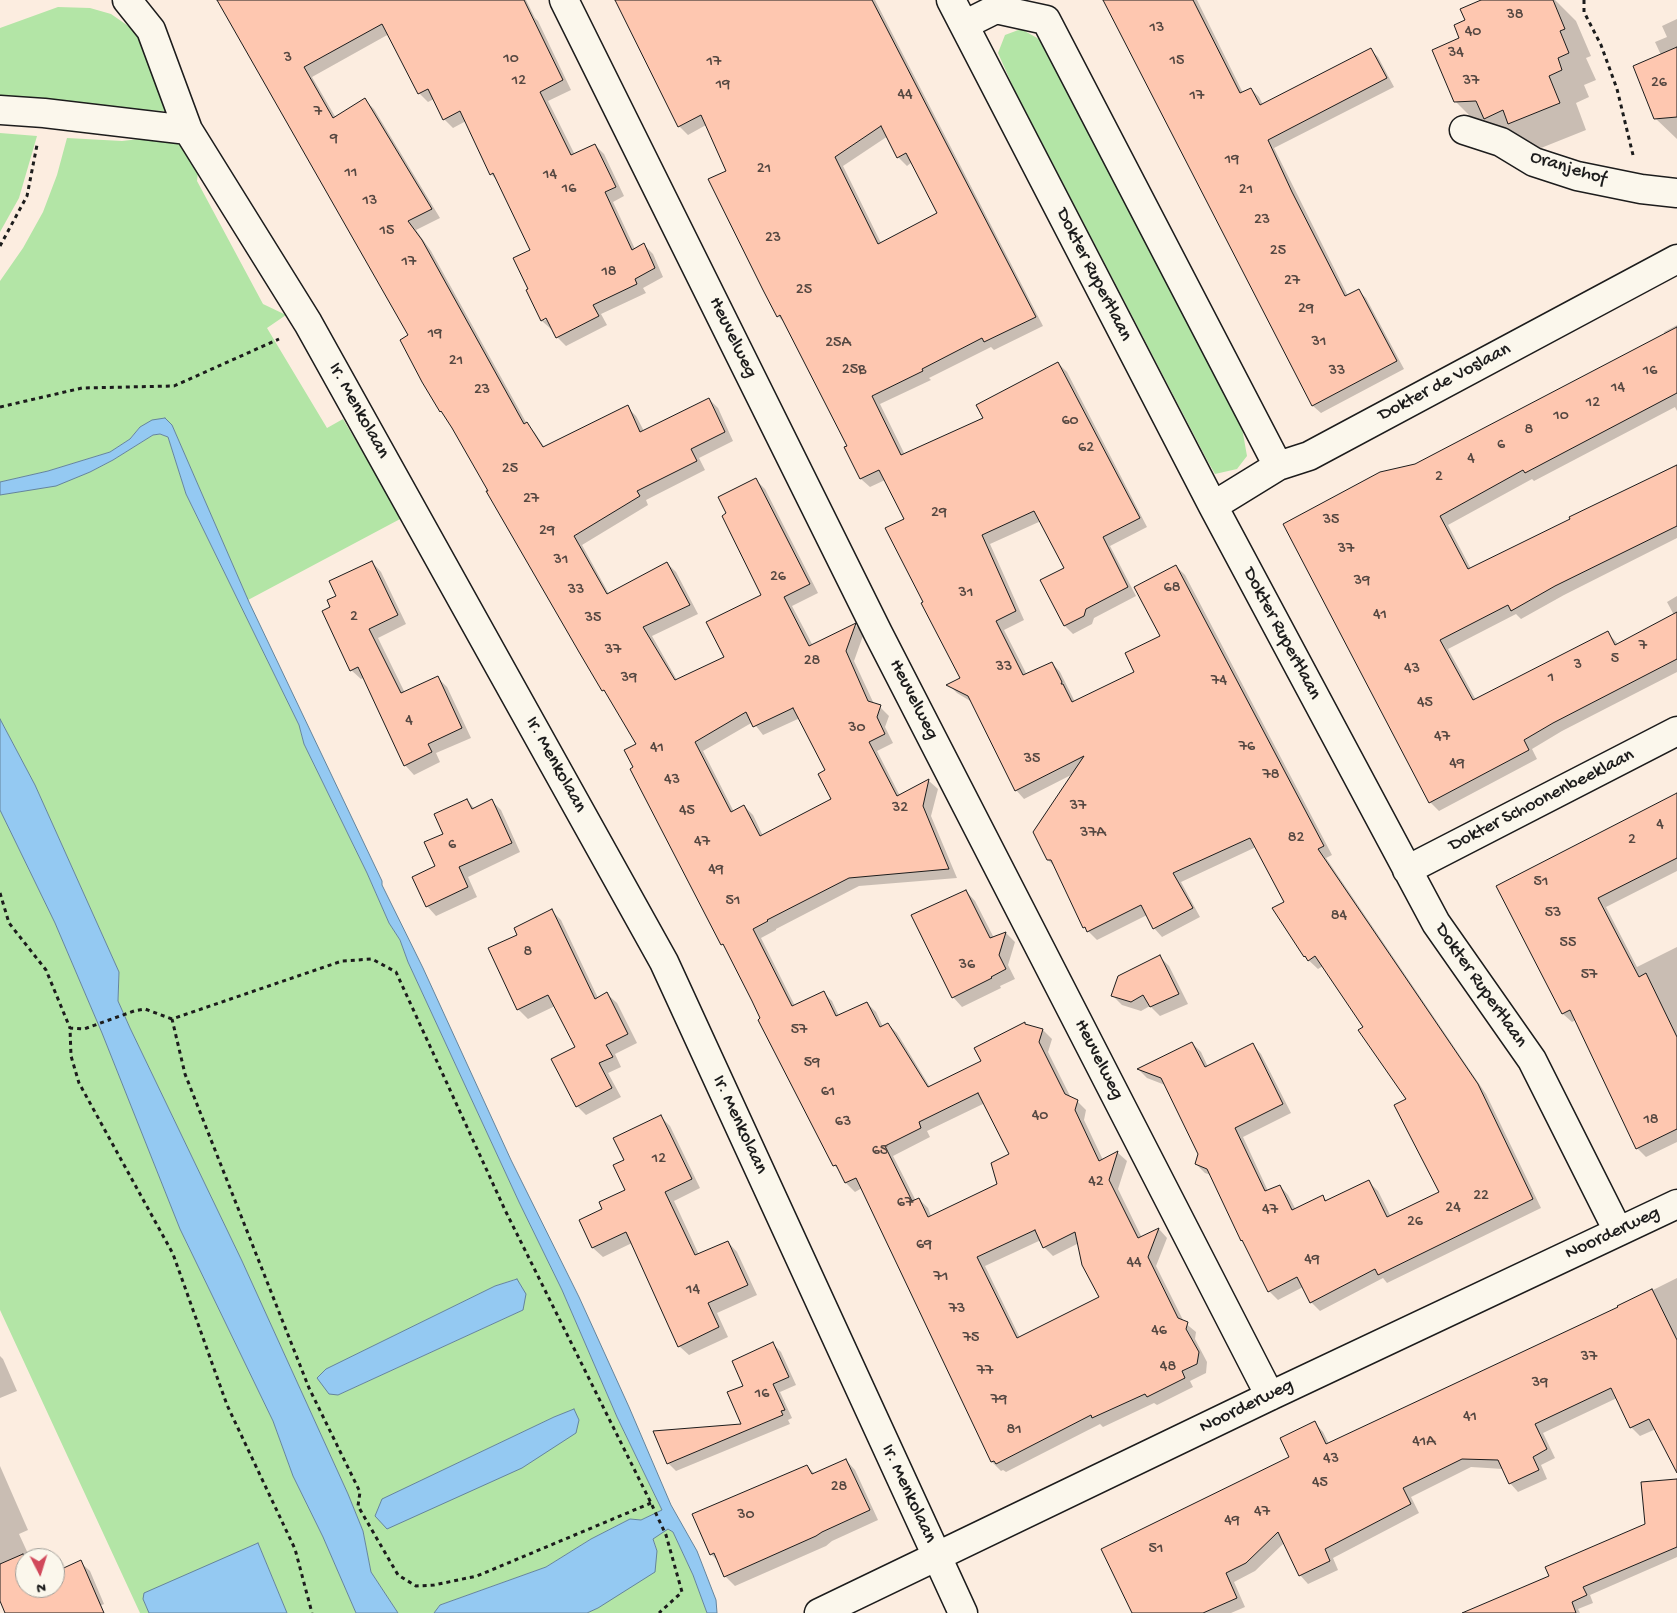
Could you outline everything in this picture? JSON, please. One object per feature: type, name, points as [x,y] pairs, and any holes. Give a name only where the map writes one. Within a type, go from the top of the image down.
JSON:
[{"type":"street","name":"Ir. Menkolaan","points":[[127,0],[151,30],[188,130],[308,323],[664,962],[963,1613]]},
{"type":"street","name":"Heuvelweg","points":[[564,0],[878,633],[1270,1396]]},
{"type":"street","name":"Dokter Rupertlaan","points":[[951,0],[1213,506],[1407,870],[1436,923],[1532,1060],[1618,1231]]},
{"type":"street","points":[[964,26],[996,9],[1046,20],[1278,466]]},
{"type":"street","points":[[0,110],[44,112],[188,130]]},
{"type":"street","name":"Oranjehof","points":[[1464,130],[1501,142],[1534,162],[1577,176],[1641,189],[1677,193]]},
{"type":"street","name":"Dokter de Voslaan","points":[[1213,506],[1278,466],[1309,456],[1677,259]]},
{"type":"street","name":"Dokter Schoonenbeeklaan","points":[[1407,870],[1677,731]]},
{"type":"street","name":"Noorderweg","points":[[819,1613],[1270,1396],[1677,1204]]},
{"type":"path","points":[[1584,0],[1584,12],[1601,45],[1617,88],[1641,189]]},
{"type":"path","points":[[0,246],[27,196],[44,112]]},
{"type":"path","points":[[0,407],[82,388],[174,386],[276,341],[308,323]]},
{"type":"path","points":[[0,893],[9,923],[46,970],[70,1028],[71,1056],[79,1083],[173,1254],[227,1405],[295,1549],[312,1613]]},
{"type":"path","points":[[70,1028],[84,1029],[134,1011],[145,1009],[172,1019],[342,962],[372,959],[396,972],[505,1210],[666,1535],[682,1592],[659,1613]]},
{"type":"path","points":[[172,1019],[186,1074],[309,1388],[360,1492],[358,1506],[398,1575],[416,1586],[434,1586],[477,1576],[651,1503]]},
{"type":"green space","points":[[58,7],[90,8],[111,14],[134,30],[176,112],[0,99],[0,28]]},
{"type":"green space","points":[[1021,29],[1039,39],[1242,428],[1247,456],[1237,469],[1215,474],[1014,89],[998,53],[1005,35]]},
{"type":"green space","points":[[0,133],[37,136],[19,198],[0,232]]},
{"type":"green space","points":[[174,135],[199,163],[197,181],[263,304],[286,315],[267,328],[327,428],[343,419],[402,518],[248,600],[172,425],[165,418],[140,427],[130,439],[110,452],[48,471],[0,482],[0,281],[23,248],[43,212],[57,175],[67,138],[122,141]]},
{"type":"green space","points":[[160,434],[168,437],[186,494],[299,725],[304,744],[367,873],[389,923],[400,940],[408,962],[519,1202],[562,1290],[617,1417],[662,1510],[641,1520],[630,1519],[591,1539],[546,1567],[440,1605],[434,1613],[398,1613],[371,1572],[363,1531],[348,1494],[242,1261],[130,1028],[118,1001],[119,972],[35,785],[0,719],[0,495],[56,485],[90,472],[153,435]],"holes":[[[516,1279],[523,1310],[338,1395],[327,1369],[495,1286]],[[573,1410],[579,1420],[375,1516],[383,1499],[554,1417]]]},
{"type":"green space","points":[[0,810],[55,923],[102,1033],[180,1229],[273,1421],[293,1476],[323,1537],[356,1613],[287,1613],[258,1543],[143,1599],[149,1613],[140,1613],[0,1310]]},
{"type":"green space","points":[[668,1529],[673,1532],[693,1575],[707,1613],[587,1613],[598,1608],[657,1551],[653,1538]]},
{"type":"water","points":[[165,418],[172,425],[249,602],[423,968],[511,1160],[579,1297],[671,1505],[697,1551],[716,1600],[717,1613],[707,1613],[693,1575],[673,1532],[668,1529],[653,1539],[657,1551],[655,1572],[587,1613],[434,1613],[440,1605],[546,1567],[591,1539],[630,1519],[641,1520],[662,1510],[617,1417],[562,1290],[519,1202],[408,962],[400,940],[389,923],[367,873],[304,744],[299,725],[186,494],[168,437],[160,434],[153,435],[113,460],[56,486],[0,495],[0,482],[48,471],[110,452],[130,439],[140,427],[152,420]]},
{"type":"water","points":[[0,719],[35,785],[119,972],[118,1001],[130,1028],[242,1261],[348,1494],[363,1531],[371,1572],[398,1613],[356,1613],[323,1537],[293,1476],[273,1421],[180,1229],[102,1033],[55,923],[0,810]]},
{"type":"water","points":[[517,1279],[526,1294],[523,1310],[338,1395],[329,1394],[317,1378],[326,1369],[495,1286]]},
{"type":"water","points":[[574,1409],[579,1420],[576,1433],[522,1468],[387,1529],[375,1516],[382,1499]]},
{"type":"water","points":[[258,1543],[287,1613],[149,1613],[143,1599],[144,1593]]},
{"type":"building","points":[[217,0],[524,0],[563,80],[540,92],[571,155],[595,144],[616,187],[605,192],[632,250],[644,243],[655,268],[635,279],[637,284],[593,305],[599,316],[556,338],[546,318],[541,321],[513,258],[530,250],[493,173],[490,175],[460,111],[443,120],[428,89],[418,94],[382,24],[304,67],[333,118],[365,98],[432,209],[408,221],[422,240],[524,424],[527,422],[543,447],[628,405],[640,432],[709,398],[725,432],[691,449],[697,461],[637,491],[640,496],[574,536],[607,594],[667,562],[690,605],[643,627],[675,680],[724,657],[706,622],[761,595],[722,516],[726,513],[718,497],[756,478],[810,584],[784,597],[809,646],[856,623],[846,651],[868,701],[881,705],[877,717],[885,734],[869,742],[897,796],[929,779],[923,806],[949,869],[849,878],[753,929],[792,1006],[824,991],[836,1016],[867,1002],[880,1027],[888,1023],[928,1087],[981,1061],[974,1048],[1025,1022],[1025,1024],[1043,1029],[1039,1042],[1065,1094],[1078,1100],[1075,1110],[1099,1161],[1118,1151],[1109,1180],[1138,1238],[1159,1228],[1148,1257],[1178,1318],[1188,1322],[1186,1329],[1199,1352],[1197,1364],[1182,1371],[1185,1378],[1147,1397],[1145,1394],[1092,1418],[1091,1415],[996,1464],[994,1461],[991,1462],[856,1178],[845,1183],[836,1165],[833,1166],[758,1020],[760,1018],[723,944],[721,945],[630,769],[633,767],[624,750],[636,744],[579,652],[452,428],[422,382],[400,340],[408,335]],"holes":[[[793,708],[825,770],[818,774],[831,799],[760,836],[744,805],[731,812],[695,742],[746,712],[753,727]],[[978,1093],[1009,1154],[991,1163],[997,1184],[928,1217],[919,1198],[912,1201],[885,1146],[921,1128],[919,1122]],[[1035,1230],[1043,1248],[1075,1232],[1082,1265],[1099,1297],[1017,1338],[977,1257]]]},
{"type":"building","points":[[615,0],[872,0],[1036,317],[984,342],[982,338],[922,369],[923,371],[872,396],[901,455],[983,418],[976,405],[1058,362],[1140,518],[1103,537],[1128,587],[1086,609],[1084,616],[1064,626],[1040,580],[1064,568],[1034,511],[982,535],[1016,611],[996,621],[1023,675],[1052,662],[1062,682],[1061,684],[1063,684],[1072,702],[1134,672],[1125,653],[1160,636],[1134,587],[1176,565],[1324,846],[1318,849],[1478,1084],[1533,1199],[1378,1275],[1375,1269],[1310,1303],[1297,1277],[1268,1292],[1241,1241],[1207,1169],[1195,1164],[1198,1154],[1161,1078],[1137,1069],[1192,1042],[1205,1067],[1253,1043],[1283,1104],[1235,1128],[1265,1191],[1280,1185],[1292,1210],[1323,1195],[1325,1201],[1369,1180],[1387,1217],[1439,1192],[1394,1105],[1406,1099],[1358,1030],[1363,1027],[1315,956],[1308,961],[1304,957],[1272,908],[1284,902],[1250,838],[1173,873],[1193,908],[1153,929],[1141,905],[1087,932],[1085,927],[1083,928],[1051,860],[1047,860],[1033,832],[1084,756],[1015,791],[968,696],[946,685],[960,678],[885,528],[904,519],[879,470],[860,479],[844,447],[847,446],[780,315],[777,317],[763,290],[708,179],[726,171],[701,115],[678,127]],"holes":[[[881,126],[897,158],[906,153],[937,213],[878,244],[835,157]]]},
{"type":"building","points":[[1103,0],[1193,0],[1240,93],[1251,88],[1260,105],[1371,48],[1387,78],[1268,140],[1345,296],[1359,289],[1397,361],[1312,406]]},
{"type":"building","points":[[1481,0],[1553,0],[1565,29],[1560,31],[1569,53],[1558,58],[1562,70],[1549,76],[1560,103],[1508,124],[1503,110],[1484,119],[1476,101],[1454,102],[1432,50],[1459,38],[1454,25],[1465,20],[1460,9]]},
{"type":"building","points":[[1677,47],[1677,117],[1654,119],[1633,66]]},
{"type":"building","points":[[1677,327],[1677,393],[1525,473],[1523,470],[1440,516],[1468,569],[1570,519],[1569,517],[1677,465],[1677,526],[1555,586],[1511,611],[1508,605],[1440,640],[1473,700],[1608,631],[1615,645],[1677,612],[1677,659],[1553,723],[1524,740],[1529,750],[1429,803],[1283,524],[1380,472],[1415,464]]},
{"type":"building","points":[[372,561],[398,615],[369,629],[401,693],[438,676],[462,728],[428,744],[432,752],[404,766],[358,667],[350,671],[322,611],[330,607],[327,600],[336,596],[329,581]]},
{"type":"building","points":[[1677,793],[1677,858],[1598,898],[1639,977],[1646,973],[1677,1037],[1677,1129],[1636,1149],[1570,1010],[1562,1014],[1496,886]]},
{"type":"building","points":[[467,799],[472,809],[492,799],[512,843],[459,867],[468,887],[426,907],[412,877],[435,866],[424,842],[443,834],[434,814]]},
{"type":"building","points":[[966,890],[990,938],[1006,932],[999,955],[1006,969],[952,998],[911,915]]},
{"type":"building","points":[[552,909],[595,999],[607,992],[628,1034],[606,1045],[613,1057],[599,1063],[612,1088],[576,1107],[551,1059],[575,1047],[548,995],[517,1010],[488,948],[517,935],[514,928]]},
{"type":"building","points":[[1160,955],[1179,994],[1150,1007],[1143,995],[1131,1002],[1111,996],[1118,976]]},
{"type":"building","points":[[661,1115],[692,1179],[665,1192],[695,1255],[728,1241],[748,1285],[708,1303],[719,1327],[678,1347],[626,1232],[592,1248],[579,1220],[602,1209],[599,1202],[625,1190],[613,1165],[624,1160],[613,1138]]},
{"type":"building","points":[[1652,1289],[1677,1340],[1677,1473],[1649,1419],[1630,1428],[1611,1388],[1535,1424],[1547,1449],[1533,1457],[1539,1470],[1509,1484],[1498,1460],[1462,1459],[1403,1488],[1411,1504],[1325,1549],[1330,1561],[1299,1576],[1278,1532],[1246,1563],[1226,1573],[1237,1598],[1203,1613],[1132,1613],[1101,1549],[1289,1457],[1280,1438],[1315,1421],[1326,1444],[1618,1307]]},
{"type":"building","points":[[773,1342],[789,1377],[773,1384],[785,1410],[781,1411],[783,1415],[667,1464],[653,1431],[741,1424],[727,1392],[743,1386],[732,1361]]},
{"type":"building","points":[[846,1459],[870,1510],[724,1577],[714,1553],[710,1555],[692,1514],[807,1465],[812,1474]]},
{"type":"building","points":[[1677,1479],[1677,1547],[1583,1587],[1587,1595],[1572,1602],[1576,1613],[1462,1613],[1549,1576],[1545,1567],[1645,1524],[1641,1482]]},
{"type":"building","points":[[15,1557],[15,1598],[65,1598],[65,1567],[81,1560],[104,1613],[5,1613],[0,1601],[0,1564]]}]
